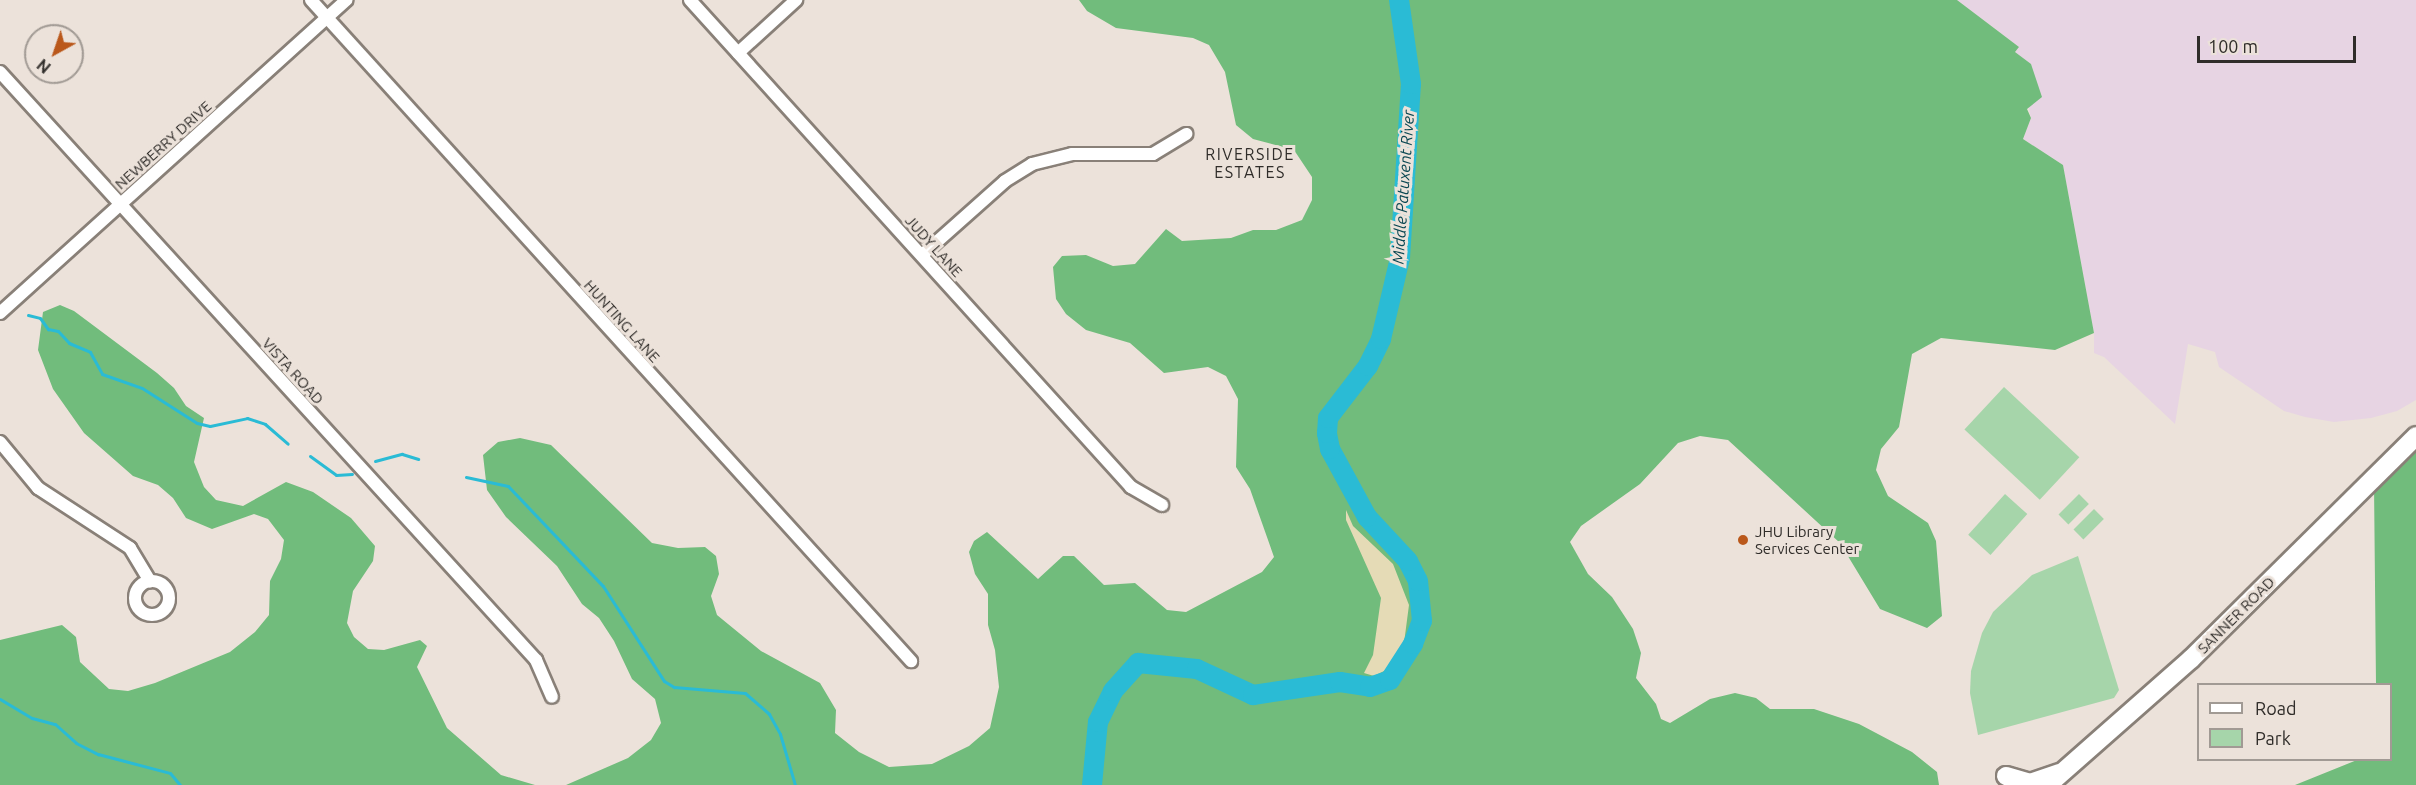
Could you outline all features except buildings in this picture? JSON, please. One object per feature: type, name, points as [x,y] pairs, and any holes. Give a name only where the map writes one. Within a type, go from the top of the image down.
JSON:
[{"type":"main road","name":"SANNER ROAD","points":[[2048,785],[2191,660],[2416,435]]},
{"type":"main road","points":[[2010,785],[2006,776],[2030,783],[2066,770]]},
{"type":"street","name":"HUNTING LANE","points":[[311,0],[912,661]]},
{"type":"street","name":"NEWBERRY DRIVE","points":[[0,313],[346,0]]},
{"type":"street","name":"JUDY LANE","points":[[690,0],[1131,487],[1162,505]]},
{"type":"street","points":[[738,52],[796,0]]},
{"type":"street","name":"VISTA ROAD","points":[[0,72],[536,660],[552,697]]},
{"type":"street","points":[[922,255],[1005,181],[1032,164],[1072,154],[1153,154],[1186,134]]},
{"type":"street","points":[[0,442],[38,488],[130,548],[150,581]]},
{"type":"shaded area","points":[[1957,0],[2416,0],[2416,400],[2397,411],[2371,418],[2334,422],[2305,417],[2284,411],[2219,367],[2215,352],[2188,344],[2175,424],[2104,357],[2094,353],[2094,333],[2063,165],[2023,139],[2031,118],[2015,52],[2019,47]]},
{"type":"green space","points":[[1079,0],[1957,0],[2019,47],[2015,52],[2031,64],[2042,97],[2027,109],[2031,118],[2023,139],[2063,165],[2094,333],[2055,350],[1941,338],[1912,354],[1899,427],[1881,449],[1876,470],[1888,496],[1928,523],[1936,541],[1942,616],[1927,628],[1880,609],[1840,543],[1728,440],[1700,436],[1678,443],[1640,484],[1581,526],[1570,542],[1588,574],[1612,597],[1633,629],[1641,653],[1636,678],[1656,704],[1661,719],[1670,723],[1710,699],[1735,693],[1756,698],[1770,709],[1814,709],[1859,724],[1912,752],[1937,772],[1939,785],[566,785],[628,758],[651,740],[661,723],[655,699],[632,679],[614,641],[599,618],[582,604],[557,566],[506,517],[487,490],[483,455],[498,442],[520,438],[551,445],[652,543],[678,548],[705,547],[716,556],[719,574],[711,596],[717,615],[761,651],[820,683],[836,710],[835,733],[859,752],[889,767],[932,764],[969,746],[990,728],[999,687],[995,650],[988,625],[988,594],[975,574],[969,552],[974,541],[987,532],[1038,579],[1063,556],[1074,556],[1104,585],[1135,583],[1167,610],[1186,612],[1262,572],[1274,557],[1250,489],[1236,467],[1238,399],[1226,376],[1208,367],[1164,373],[1130,343],[1086,330],[1066,314],[1056,299],[1053,267],[1062,256],[1086,255],[1113,266],[1135,264],[1166,229],[1182,241],[1231,238],[1253,230],[1276,230],[1302,220],[1312,200],[1312,177],[1294,150],[1253,139],[1236,125],[1225,72],[1209,45],[1193,38],[1116,28],[1087,11]]},
{"type":"green space","points":[[60,305],[74,311],[157,373],[174,388],[186,406],[204,418],[194,462],[204,487],[216,500],[243,506],[286,482],[313,492],[351,518],[375,546],[373,561],[353,591],[347,623],[354,637],[368,649],[384,650],[420,640],[427,646],[417,667],[447,728],[501,775],[535,785],[0,785],[0,640],[62,625],[76,637],[80,662],[109,689],[128,691],[155,683],[230,652],[255,632],[269,615],[270,581],[281,559],[284,540],[268,519],[254,514],[212,529],[186,518],[173,498],[158,485],[133,476],[84,433],[53,389],[38,350],[43,312]]},
{"type":"green space","points":[[2004,387],[2079,457],[2040,500],[1964,429]]},
{"type":"green space","points":[[2416,443],[2416,785],[2295,785],[2355,761],[2392,761],[2392,683],[2376,683],[2374,484]]},
{"type":"green space","points":[[2005,494],[2027,514],[1990,555],[1968,535]]},
{"type":"green space","points":[[2079,494],[2089,504],[2068,524],[2058,515]]},
{"type":"green space","points":[[2094,509],[2104,519],[2083,539],[2073,530]]},
{"type":"green space","points":[[2078,556],[2119,690],[2114,698],[1978,735],[1970,693],[1971,671],[1982,633],[1993,612],[2032,575]]},
{"type":"sand","points":[[1346,510],[1353,526],[1393,564],[1409,605],[1404,643],[1388,669],[1374,676],[1364,673],[1373,655],[1381,598],[1346,520]]},
{"type":"waterway","name":"Middle Patuxent River","points":[[1092,785],[1098,722],[1113,691],[1138,663],[1197,669],[1253,695],[1340,682],[1370,687],[1390,680],[1413,644],[1422,621],[1418,581],[1408,561],[1367,517],[1330,449],[1327,433],[1328,418],[1368,366],[1381,339],[1400,258],[1411,84],[1399,0]]},
{"type":"waterway","points":[[28,315],[40,318],[48,329],[58,331],[69,343],[90,352],[102,374],[142,388],[197,423],[210,426],[247,418],[265,424],[288,444]]},
{"type":"waterway","points":[[375,461],[402,454],[418,459]]},
{"type":"waterway","points":[[310,456],[336,475],[352,474]]},
{"type":"waterway","points":[[466,477],[508,486],[603,586],[664,681],[674,687],[745,693],[769,714],[780,734],[795,785]]},
{"type":"waterway","points":[[0,699],[32,718],[55,724],[76,743],[98,754],[170,773],[180,785]]},
{"type":"place","name":"JHU Library Services Center","points":[[1743,540]]},
{"type":"district","name":"RIVERSIDE ESTATES","points":[[1250,163]]}]
